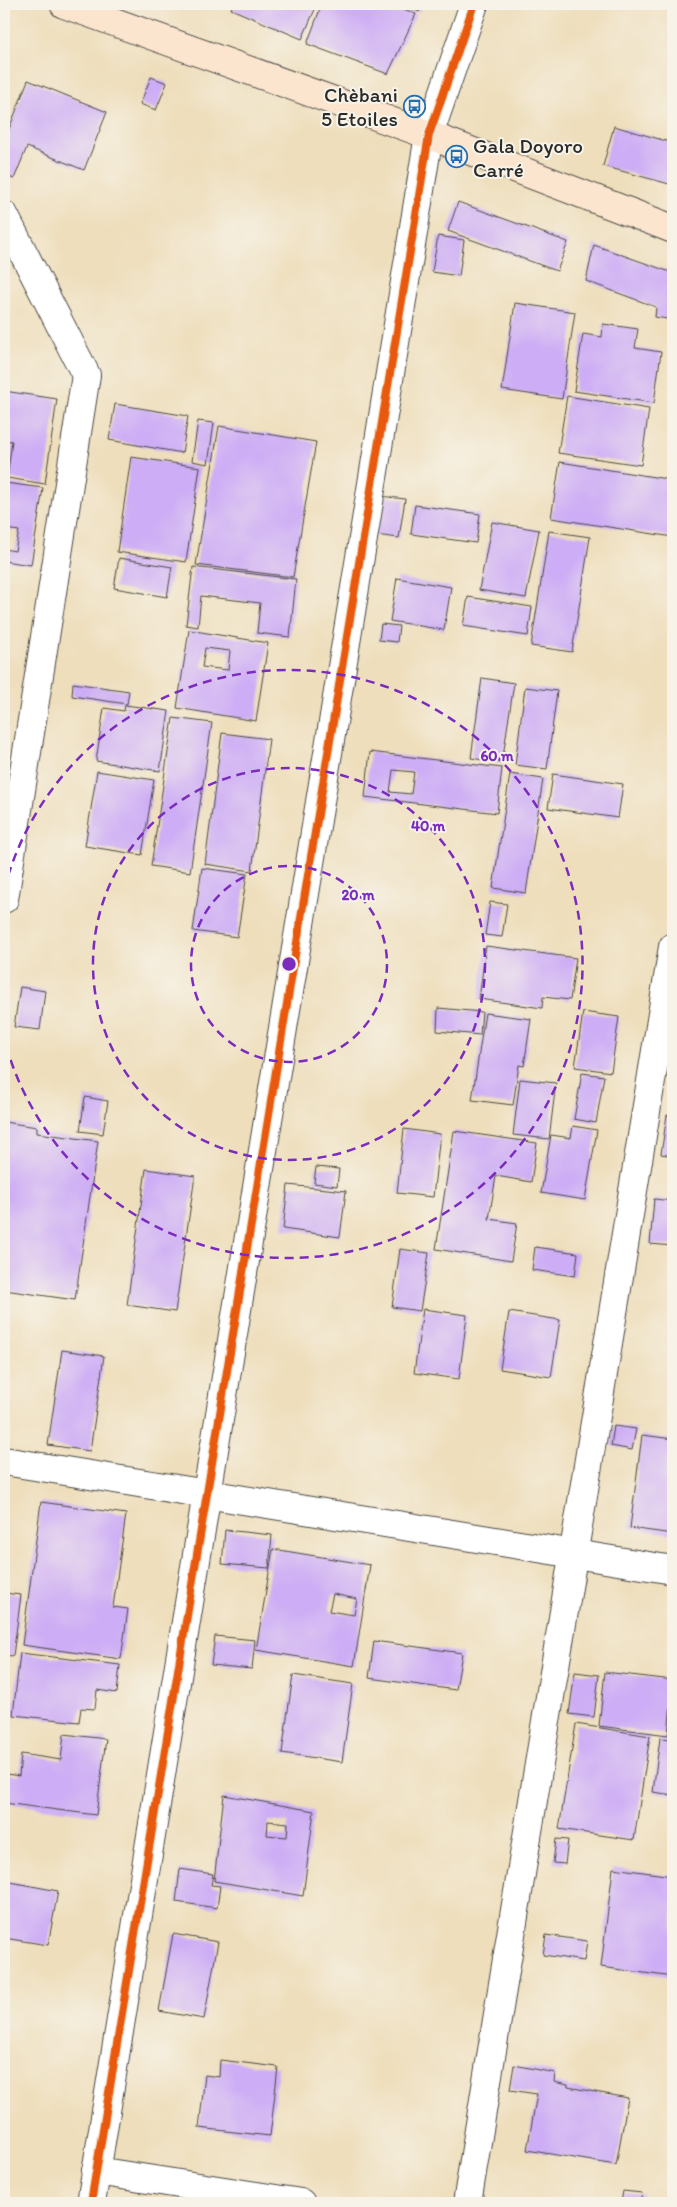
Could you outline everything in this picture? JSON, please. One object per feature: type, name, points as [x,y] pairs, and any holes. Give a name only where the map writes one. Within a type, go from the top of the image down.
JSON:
[{"type":"main road","points":[[64,4],[429,135],[673,229]]},
{"type":"street","points":[[91,2203],[429,135],[474,4]]},
{"type":"street","points":[[4,215],[86,375],[4,899]]},
{"type":"street","points":[[467,2203],[673,947]]},
{"type":"street","points":[[4,1461],[673,1570]]},
{"type":"street","points":[[96,2171],[301,2203]]},
{"type":"building","points":[[233,4],[308,4],[316,7],[302,39],[231,9]]},
{"type":"building","points":[[322,4],[392,4],[416,14],[388,74],[307,44]]},
{"type":"building","points":[[402,4],[423,4],[419,12]]},
{"type":"building","points":[[151,77],[167,83],[156,110],[140,104]]},
{"type":"building","points":[[28,80],[107,112],[84,170],[27,147],[14,179],[4,175],[4,142]]},
{"type":"building","points":[[614,126],[673,143],[673,185],[603,166]]},
{"type":"building","points":[[458,202],[568,242],[557,271],[448,231]]},
{"type":"building","points":[[438,236],[464,240],[459,276],[432,272]]},
{"type":"building","points":[[594,245],[673,273],[673,320],[655,317],[656,307],[586,281]]},
{"type":"building","points":[[515,303],[575,312],[562,399],[502,390]]},
{"type":"building","points":[[603,324],[638,329],[635,348],[661,352],[654,403],[574,391],[583,334],[602,337]]},
{"type":"building","points":[[4,391],[57,399],[45,484],[7,478],[12,441],[4,440]]},
{"type":"building","points":[[567,396],[649,409],[641,465],[558,453]]},
{"type":"building","points":[[115,404],[188,416],[182,453],[109,440]]},
{"type":"building","points":[[198,421],[214,423],[208,464],[192,461]]},
{"type":"building","points":[[219,426],[316,442],[293,577],[196,565]]},
{"type":"building","points":[[131,457],[200,467],[186,562],[117,552]]},
{"type":"building","points":[[560,462],[673,480],[673,537],[551,518]]},
{"type":"building","points":[[5,483],[43,488],[31,565],[4,561],[4,549],[15,551],[19,531],[5,529],[4,533]]},
{"type":"building","points":[[372,495],[405,499],[399,538],[367,534]]},
{"type":"building","points":[[415,505],[480,514],[476,543],[411,534]]},
{"type":"building","points":[[492,522],[539,530],[526,598],[479,590]]},
{"type":"building","points":[[549,531],[590,537],[572,652],[531,646]]},
{"type":"building","points":[[119,558],[172,567],[167,597],[114,588]]},
{"type":"building","points":[[193,567],[296,579],[290,637],[257,633],[260,603],[201,596],[198,627],[186,625]]},
{"type":"building","points":[[397,578],[451,587],[444,630],[390,621]]},
{"type":"building","points":[[468,597],[532,607],[528,636],[463,626]]},
{"type":"building","points":[[381,624],[399,626],[397,642],[379,640]]},
{"type":"building","points":[[189,630],[268,643],[256,721],[177,708]],"holes":[[[205,648],[230,651],[228,670],[202,667]]]},
{"type":"building","points":[[482,678],[514,683],[502,763],[471,758]]},
{"type":"building","points":[[73,683],[129,691],[127,704],[72,696]]},
{"type":"building","points":[[525,687],[557,691],[547,769],[515,765]]},
{"type":"building","points":[[125,705],[169,711],[160,771],[96,761],[104,708],[124,711]]},
{"type":"building","points":[[173,718],[212,723],[190,872],[151,866]]},
{"type":"building","points":[[222,733],[269,739],[252,871],[205,864]]},
{"type":"building","points":[[370,752],[502,768],[497,813],[365,797]],"holes":[[[393,770],[414,772],[411,794],[390,792]]]},
{"type":"building","points":[[97,771],[154,780],[142,855],[85,846]]},
{"type":"building","points":[[510,774],[543,779],[526,893],[493,888]]},
{"type":"building","points":[[553,774],[623,784],[618,818],[548,808]]},
{"type":"building","points":[[202,868],[247,874],[237,937],[193,931]]},
{"type":"building","points":[[490,902],[507,904],[502,937],[485,935]]},
{"type":"building","points":[[486,946],[576,958],[570,1000],[543,997],[542,1008],[479,999]]},
{"type":"building","points":[[20,987],[45,991],[40,1030],[14,1027]]},
{"type":"building","points":[[438,1008],[482,1012],[480,1035],[437,1031]]},
{"type":"building","points":[[583,1012],[619,1017],[611,1072],[575,1067]]},
{"type":"building","points":[[485,1013],[531,1019],[524,1066],[519,1065],[513,1105],[472,1100]]},
{"type":"building","points":[[582,1073],[604,1076],[596,1123],[574,1119]]},
{"type":"building","points":[[520,1079],[556,1083],[549,1139],[513,1135]]},
{"type":"building","points":[[85,1097],[108,1101],[103,1134],[80,1131]]},
{"type":"building","points":[[667,1115],[673,1116],[673,1156],[661,1154]]},
{"type":"building","points":[[4,1122],[37,1127],[37,1133],[98,1141],[75,1300],[4,1290]]},
{"type":"building","points":[[573,1126],[597,1130],[585,1200],[541,1193],[551,1135],[571,1138]]},
{"type":"building","points":[[404,1129],[440,1134],[433,1197],[397,1193]]},
{"type":"building","points":[[454,1131],[537,1143],[531,1182],[496,1176],[489,1219],[517,1223],[511,1261],[436,1249]]},
{"type":"building","points":[[316,1167],[339,1169],[337,1186],[314,1183]]},
{"type":"building","points":[[146,1169],[195,1176],[175,1312],[127,1305]]},
{"type":"building","points":[[288,1185],[346,1191],[340,1237],[283,1229]]},
{"type":"building","points":[[654,1199],[673,1201],[673,1246],[650,1244]]},
{"type":"building","points":[[535,1247],[578,1253],[575,1276],[532,1270]]},
{"type":"building","points":[[400,1249],[429,1253],[420,1311],[392,1307]]},
{"type":"building","points":[[423,1309],[467,1315],[459,1379],[414,1373]]},
{"type":"building","points":[[509,1312],[560,1320],[551,1377],[500,1369]]},
{"type":"building","points":[[62,1350],[104,1356],[90,1451],[48,1445]]},
{"type":"building","points":[[614,1426],[636,1429],[632,1450],[611,1446]]},
{"type":"building","points":[[642,1435],[673,1439],[673,1534],[630,1528]]},
{"type":"building","points":[[41,1502],[126,1514],[113,1607],[128,1609],[121,1659],[22,1645]]},
{"type":"building","points":[[225,1530],[272,1535],[269,1568],[222,1564]]},
{"type":"building","points":[[273,1549],[370,1565],[354,1666],[256,1650]],"holes":[[[333,1594],[357,1599],[354,1615],[329,1611]]]},
{"type":"building","points":[[4,1593],[21,1595],[13,1656],[4,1655]]},
{"type":"building","points":[[215,1636],[255,1640],[252,1669],[211,1665]]},
{"type":"building","points":[[374,1641],[462,1653],[456,1690],[369,1678]]},
{"type":"building","points":[[20,1653],[120,1665],[117,1693],[97,1690],[95,1709],[81,1708],[79,1722],[13,1715]]},
{"type":"building","points":[[575,1672],[599,1675],[594,1717],[569,1714]]},
{"type":"building","points":[[605,1672],[673,1680],[668,1735],[599,1726]]},
{"type":"building","points":[[293,1675],[353,1684],[342,1762],[282,1753]]},
{"type":"building","points":[[576,1724],[650,1736],[634,1840],[559,1829]]},
{"type":"building","points":[[672,1730],[673,1795],[653,1792],[660,1738],[671,1739]]},
{"type":"building","points":[[64,1734],[106,1739],[96,1815],[4,1803],[7,1774],[19,1776],[21,1754],[61,1760]]},
{"type":"building","points":[[224,1795],[314,1811],[303,1896],[214,1881]],"holes":[[[268,1821],[288,1823],[287,1837],[267,1835]]]},
{"type":"building","points":[[556,1839],[568,1840],[565,1864],[553,1863]]},
{"type":"building","points":[[613,1868],[673,1876],[673,1977],[601,1967]]},
{"type":"building","points":[[180,1869],[213,1874],[211,1885],[220,1886],[217,1908],[176,1902]]},
{"type":"building","points":[[5,1881],[58,1891],[48,1945],[4,1938]]},
{"type":"building","points":[[173,1934],[218,1942],[204,2019],[159,2011]]},
{"type":"building","points":[[546,1935],[587,1941],[584,1961],[543,1955]]},
{"type":"building","points":[[220,2060],[278,2067],[270,2136],[199,2128],[205,2075],[219,2077]]},
{"type":"building","points":[[514,2065],[555,2073],[554,2082],[568,2085],[568,2087],[628,2098],[616,2165],[527,2150],[537,2094],[510,2090]]},
{"type":"building","points":[[623,2191],[642,2193],[640,2203],[621,2203]]},
{"type":"cycle path","points":[[91,2203],[429,135],[474,4]]},
{"type":"place","name":"Chèbani 5 Etoiles","points":[[414,106]]},
{"type":"place","name":"Gala Doyoro Carré","points":[[457,157]]}]
